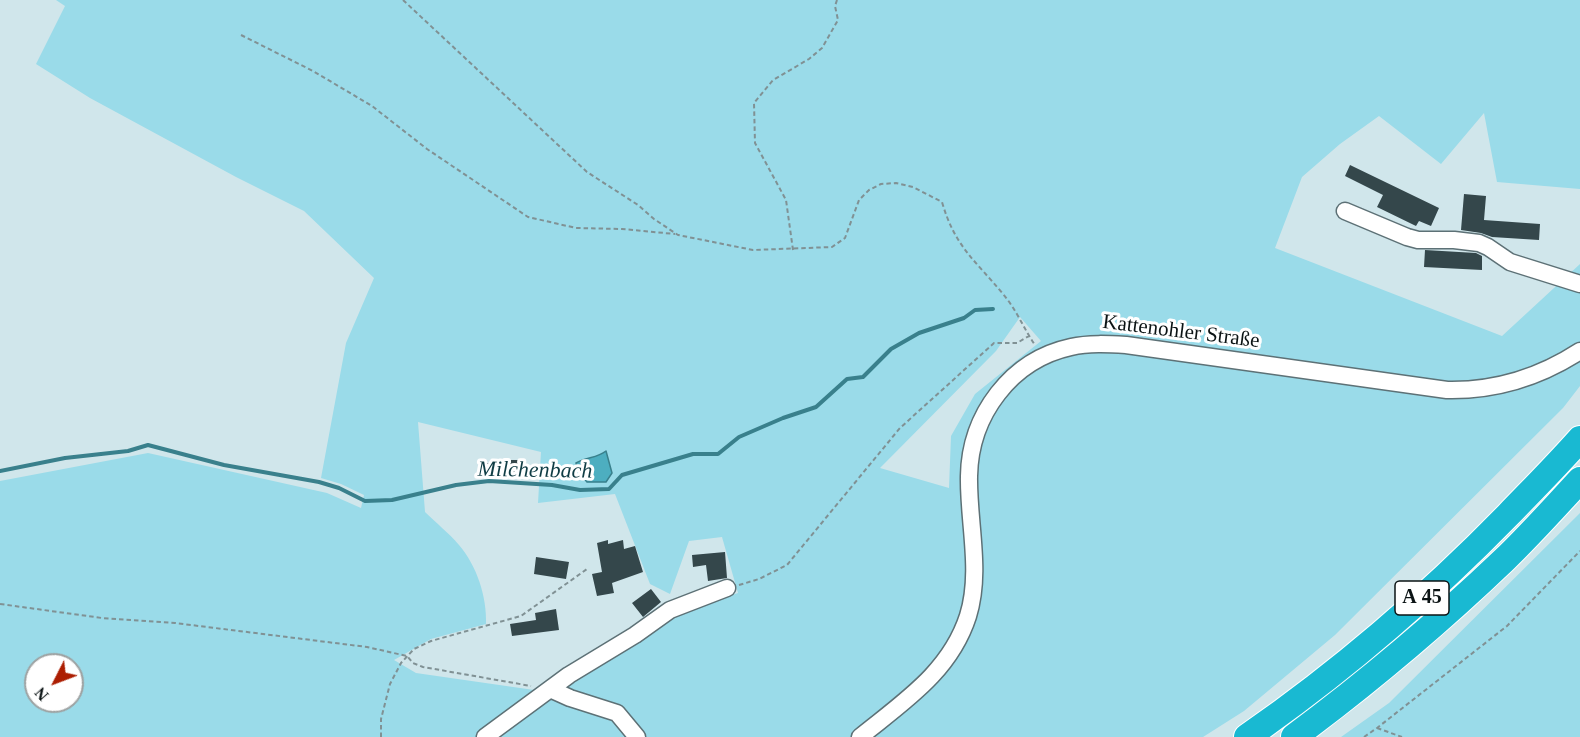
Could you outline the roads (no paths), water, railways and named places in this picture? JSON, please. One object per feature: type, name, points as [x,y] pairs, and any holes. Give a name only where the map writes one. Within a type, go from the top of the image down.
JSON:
[{"type":"highway","name":"A 45","points":[[1247,737],[1296,703],[1400,619],[1478,546],[1580,439]]},
{"type":"highway","name":"A 45","points":[[1294,737],[1418,640],[1506,558],[1580,480]]},
{"type":"street","points":[[1345,210],[1418,240],[1479,243],[1510,262],[1580,284]]},
{"type":"street","name":"Kattenohler Straße","points":[[860,737],[933,677],[955,647],[967,618],[973,591],[974,558],[969,476],[974,439],[983,415],[998,392],[1015,374],[1043,356],[1064,348],[1086,344],[1126,345],[1447,390],[1468,390],[1491,387],[1534,375],[1580,351]]},
{"type":"street","points":[[485,737],[569,675],[635,635],[670,610],[726,588]]},
{"type":"street","points":[[550,689],[617,713],[637,737]]},
{"type":"waterway","name":"Milchenbach","points":[[0,471],[65,458],[128,451],[148,445],[224,465],[319,482],[339,488],[365,501],[392,500],[456,485],[489,481],[552,485],[580,490],[609,489],[622,475],[693,454],[718,454],[739,437],[816,407],[847,379],[863,377],[891,349],[919,333],[964,318],[975,310],[993,309]]}]
